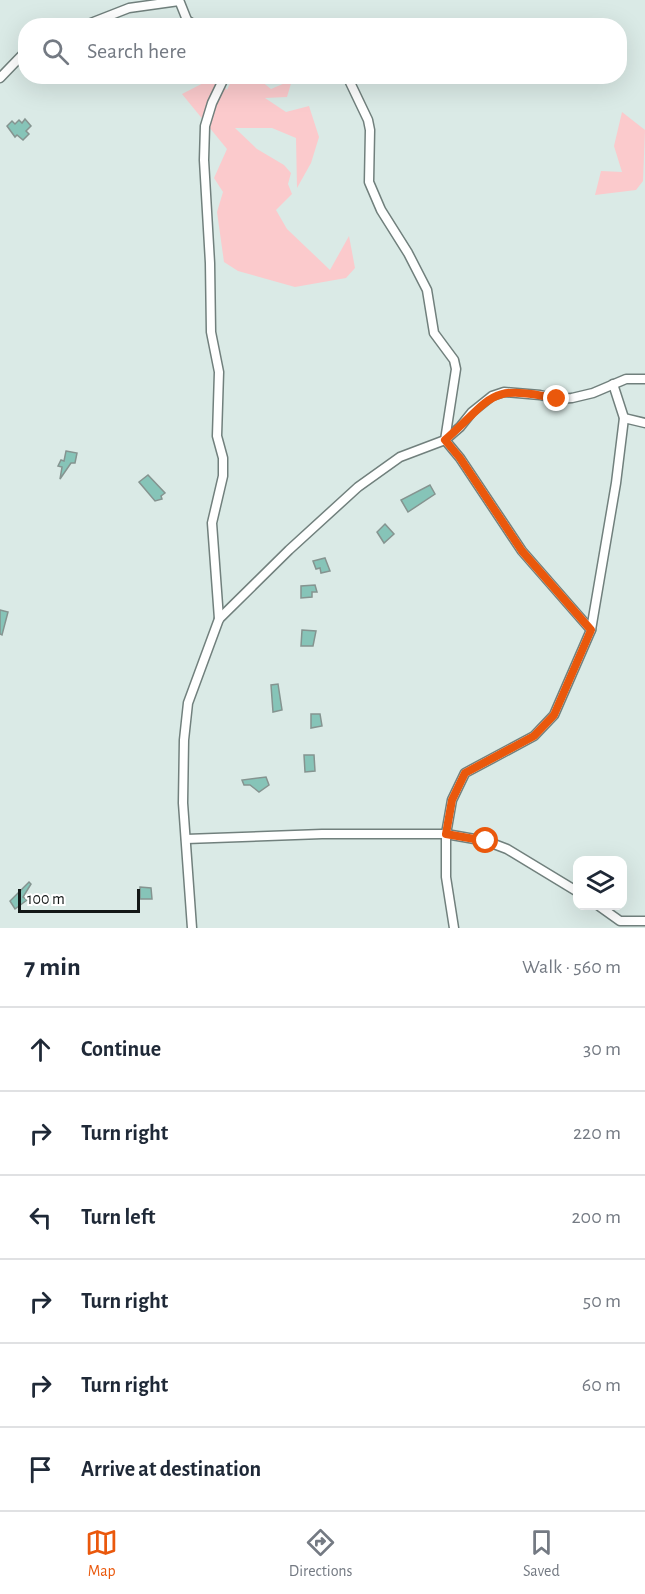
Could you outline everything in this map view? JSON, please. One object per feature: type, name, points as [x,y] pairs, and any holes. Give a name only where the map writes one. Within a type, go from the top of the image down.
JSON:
[{"type":"street","points":[[103,18],[129,8],[179,0],[186,18]]},
{"type":"street","points":[[0,78],[18,59]]},
{"type":"street","points":[[192,928],[183,803],[184,740],[188,703],[219,619],[212,523],[223,476],[223,458],[218,436],[219,372],[211,332],[210,263],[204,160],[205,126],[221,84]]},
{"type":"street","points":[[351,84],[368,120],[370,130],[369,182],[381,210],[408,253],[427,290],[434,333],[454,360],[456,369],[445,440],[460,458],[522,551],[591,630]]},
{"type":"street","points":[[219,619],[289,550],[358,487],[400,457],[445,440],[472,412],[492,396],[504,392],[557,399],[572,398],[593,393],[626,379],[645,379]]},
{"type":"street","points":[[454,928],[446,877],[446,834],[452,800],[465,773],[534,736],[554,715],[591,630],[616,483],[624,418],[613,384]]},
{"type":"street","points":[[624,418],[645,423]]},
{"type":"street","points":[[186,839],[322,834],[446,834],[486,841],[507,849],[573,889]]},
{"type":"street","points":[[605,910],[621,921],[645,921]]},
{"type":"shaded area","points":[[201,84],[221,84],[227,90],[230,84],[265,84],[271,89],[283,84],[291,84],[287,97],[265,98],[286,112],[309,106],[319,137],[311,163],[297,188],[296,138],[272,128],[235,128],[257,149],[284,165],[291,173],[288,184],[292,194],[276,210],[287,229],[330,270],[349,236],[355,268],[346,278],[295,287],[238,271],[224,262],[217,212],[223,192],[214,178],[227,149],[182,94]]},
{"type":"shaded area","points":[[622,112],[645,130],[643,181],[636,190],[595,195],[601,171],[622,172],[614,146]]},
{"type":"building","points":[[25,119],[31,126],[26,131],[29,134],[23,140],[17,135],[15,137],[7,126],[12,121],[15,124],[19,120],[22,123]]},
{"type":"building","points":[[66,451],[77,453],[75,463],[71,463],[60,479],[62,467],[58,466],[61,460],[64,461]]},
{"type":"building","points":[[148,475],[165,493],[161,496],[162,499],[155,501],[139,482]]},
{"type":"building","points":[[430,485],[435,494],[408,512],[401,500]]},
{"type":"building","points":[[385,524],[394,534],[384,543],[377,532]]},
{"type":"building","points":[[325,558],[330,571],[321,573],[320,568],[316,569],[313,561]]},
{"type":"building","points":[[315,585],[317,592],[312,592],[312,597],[301,598],[301,586]]},
{"type":"building","points":[[0,610],[8,612],[2,635],[0,634]]},
{"type":"building","points":[[302,630],[316,631],[313,646],[301,646]]},
{"type":"building","points":[[278,684],[282,710],[273,712],[271,685]]},
{"type":"building","points":[[311,714],[320,714],[322,726],[311,728]]},
{"type":"building","points":[[304,755],[314,755],[315,771],[305,772]]},
{"type":"building","points":[[266,777],[269,785],[259,792],[250,785],[244,785],[242,780]]},
{"type":"building","points":[[29,882],[31,884],[23,897],[27,900],[15,909],[10,901]]},
{"type":"building","points":[[140,887],[151,888],[152,899],[140,899]]},
{"type":"route","points":[[486,841],[446,834],[452,800],[465,773],[534,736],[554,715],[591,630],[522,551],[460,458],[445,440],[472,412],[492,396],[504,392],[557,399]]}]
